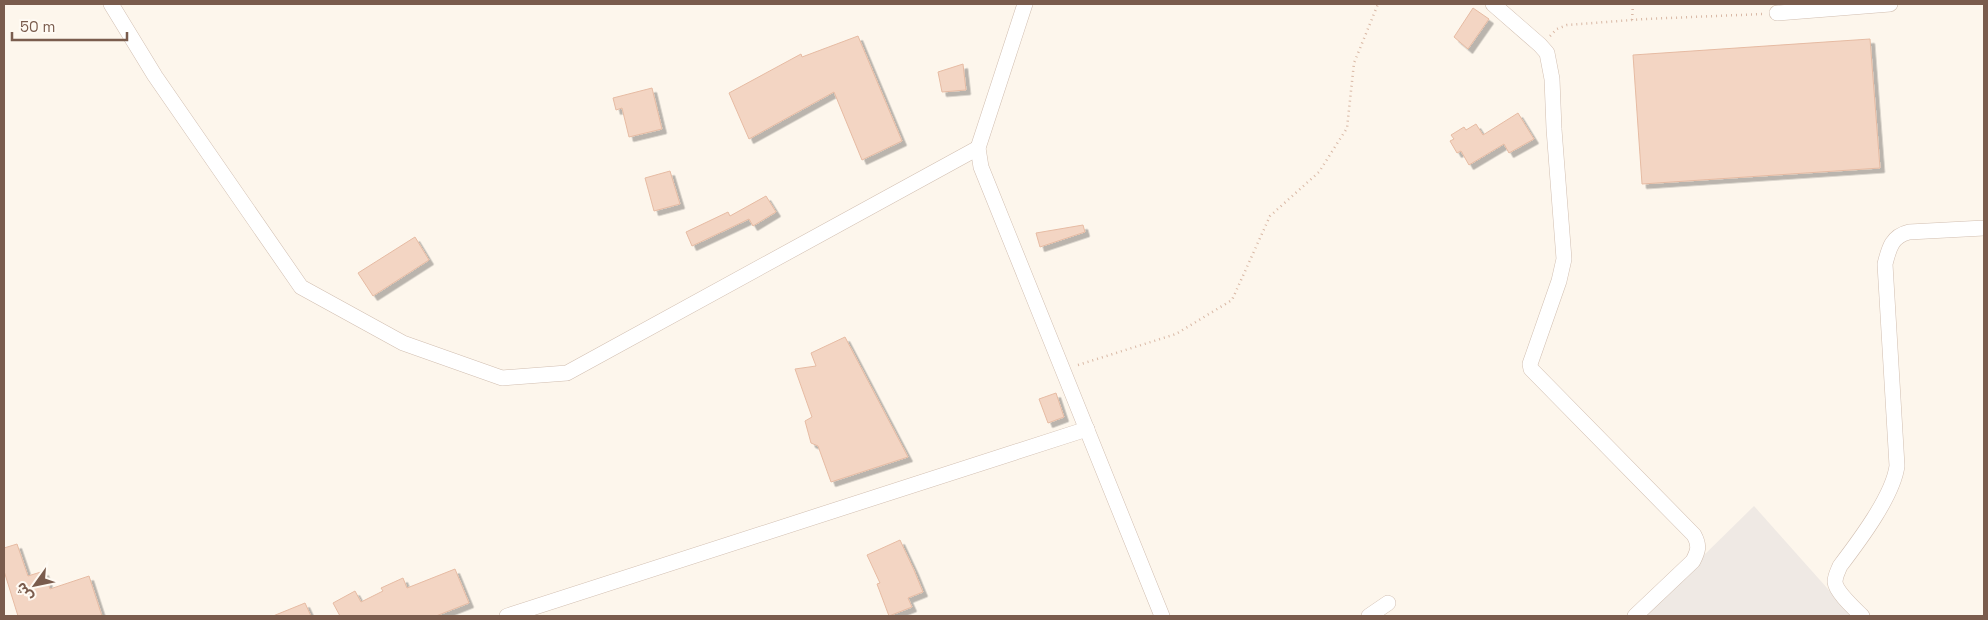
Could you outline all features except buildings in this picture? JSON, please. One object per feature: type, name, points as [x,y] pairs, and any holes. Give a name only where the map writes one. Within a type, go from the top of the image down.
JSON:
[{"type":"street","points":[[111,4],[155,76],[301,287],[403,343],[502,378],[567,373],[978,148]]},
{"type":"street","points":[[1025,4],[978,148],[981,167],[1162,616]]},
{"type":"street","points":[[1493,4],[1540,44],[1547,53],[1552,79],[1564,259],[1559,280],[1530,364],[1531,368],[1694,535],[1698,543],[1698,550],[1693,561],[1635,616]]},
{"type":"street","points":[[1777,13],[1890,4]]},
{"type":"street","points":[[1862,616],[1846,600],[1836,585],[1835,579],[1840,566],[1886,497],[1896,477],[1897,466],[1885,264],[1889,248],[1893,240],[1900,234],[1909,232],[1984,228]]},
{"type":"street","points":[[507,616],[1087,429]]},
{"type":"street","points":[[1369,616],[1388,603]]},
{"type":"path","points":[[1063,369],[1101,359],[1176,334],[1232,300],[1270,216],[1319,172],[1347,128],[1354,63],[1378,4]]},
{"type":"path","points":[[1632,20],[1633,4]]},
{"type":"path","points":[[1540,44],[1557,29],[1567,25],[1777,13]]},
{"type":"shaded area","points":[[1754,506],[1852,616],[1642,616]]}]
